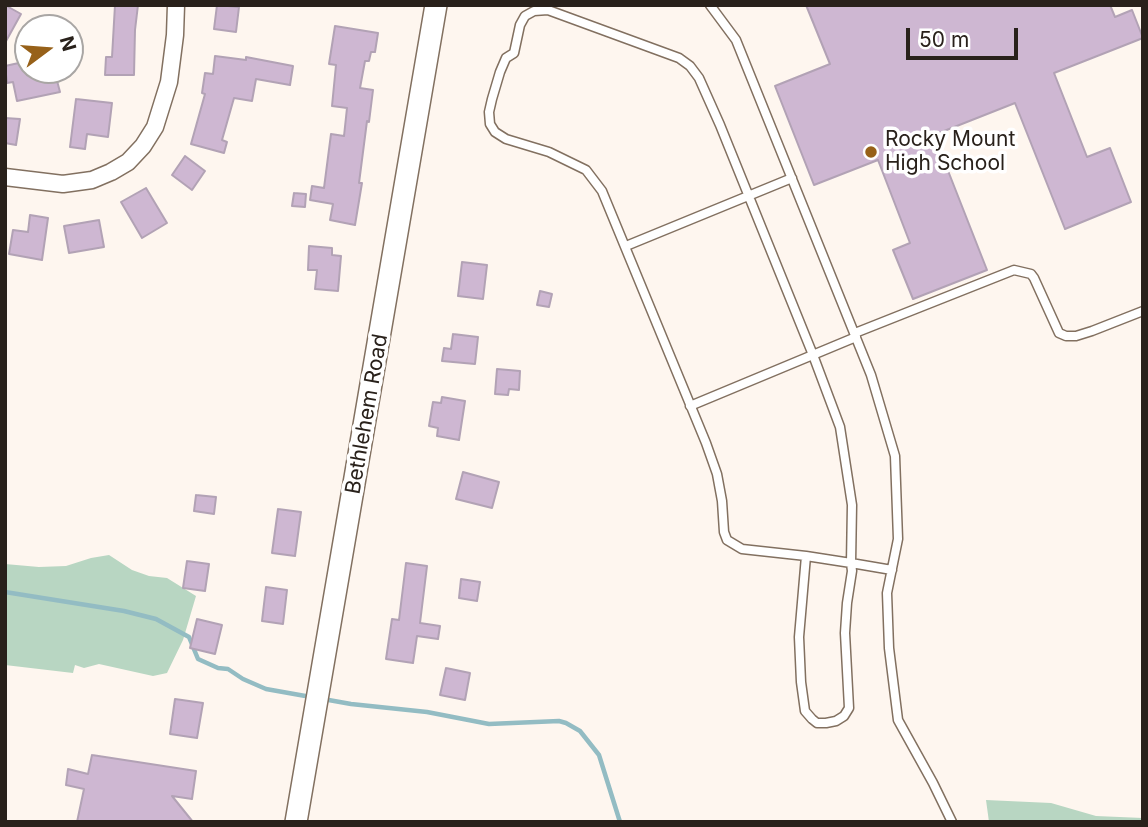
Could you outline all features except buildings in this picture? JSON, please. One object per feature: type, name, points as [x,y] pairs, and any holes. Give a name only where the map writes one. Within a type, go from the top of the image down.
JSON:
[{"type":"main road","name":"Bethlehem Road","points":[[301,821],[436,5]]},
{"type":"street","points":[[5,177],[63,184],[92,180],[128,162],[143,146],[155,127],[169,82],[176,5]]},
{"type":"lane","points":[[710,5],[736,40],[871,375],[895,456],[898,539],[887,593],[889,648],[898,720],[952,822]]},
{"type":"lane","points":[[806,556],[799,637],[801,682],[805,711],[817,723],[836,720],[844,716],[849,708],[845,633],[851,563],[852,505],[840,428],[813,355],[720,125],[699,78],[690,66],[662,51],[548,10],[534,10],[525,16],[520,25],[513,53],[506,58],[500,72],[489,112],[491,124],[495,132],[506,139],[549,152],[586,170],[602,191],[717,474],[727,540],[742,549],[806,556],[851,563],[892,570]]},
{"type":"lane","points":[[626,246],[792,178]]},
{"type":"lane","points":[[690,406],[1014,270],[1031,274],[1059,333],[1066,336],[1092,331],[1143,311]]},
{"type":"green space","points":[[109,555],[132,570],[167,578],[196,596],[183,640],[167,673],[153,676],[99,664],[84,668],[75,665],[73,673],[5,665],[5,564],[66,566]]},
{"type":"green space","points":[[986,800],[1051,803],[1096,816],[1143,818],[1143,822],[989,822]]},
{"type":"waterway","points":[[5,592],[124,611],[156,619],[189,637],[198,659],[218,668],[228,669],[266,689],[311,697]]},
{"type":"waterway","points":[[323,699],[427,712],[489,724],[566,723],[580,731],[599,755],[620,822]]},
{"type":"place","name":"Rocky Mount High School","points":[[871,152]]}]
